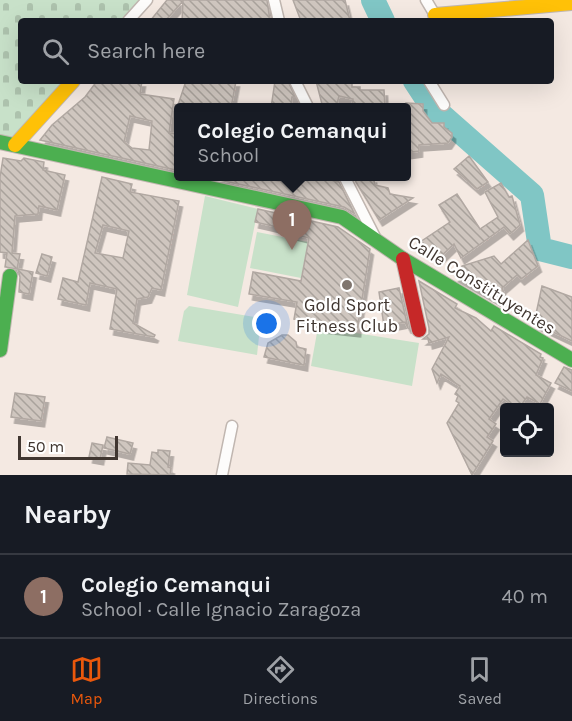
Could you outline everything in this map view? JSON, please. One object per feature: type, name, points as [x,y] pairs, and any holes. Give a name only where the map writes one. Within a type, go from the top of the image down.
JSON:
[{"type":"main road","points":[[444,18],[572,3]]},
{"type":"main road","points":[[15,145],[70,84]]},
{"type":"main road","name":"Calle Constituyentes","points":[[0,142],[174,180]]},
{"type":"main road","name":"Calle Constituyentes","points":[[178,181],[342,217],[375,237],[404,259],[572,360]]},
{"type":"main road","points":[[404,259],[418,330]]},
{"type":"main road","points":[[0,350],[4,289],[10,276]]},
{"type":"street","points":[[131,18],[147,0]]},
{"type":"street","points":[[274,0],[278,18]]},
{"type":"street","points":[[426,0],[435,18]]},
{"type":"street","points":[[297,84],[306,103]]},
{"type":"street","points":[[431,84],[444,105]]},
{"type":"street","points":[[346,181],[375,237]]},
{"type":"street","points":[[222,475],[232,426]]},
{"type":"green space","points":[[0,0],[142,0],[126,18],[18,18],[18,84],[66,84],[15,141],[0,144]]},
{"type":"green space","points":[[205,196],[258,209],[238,307],[187,295]]},
{"type":"green space","points":[[257,232],[308,242],[301,278],[250,268]]},
{"type":"green space","points":[[189,306],[261,318],[257,355],[178,341],[184,311]]},
{"type":"green space","points":[[318,327],[419,343],[412,386],[311,366]]},
{"type":"building","points":[[167,0],[267,0],[270,18],[182,18],[183,1],[168,18],[152,18]]},
{"type":"building","points":[[293,0],[345,0],[349,18],[300,18]]},
{"type":"building","points":[[95,84],[142,84],[140,94],[174,99],[169,133],[174,134],[174,170],[40,140],[52,125],[85,97]],"holes":[[[130,116],[152,121],[149,150],[132,148],[124,142]]]},
{"type":"building","points":[[185,84],[235,84],[232,103],[179,103]]},
{"type":"building","points":[[275,84],[289,84],[295,97],[292,97],[291,103],[272,103]]},
{"type":"building","points":[[317,84],[352,84],[352,87],[360,87],[360,90],[384,90],[385,103],[353,103],[353,99],[339,96],[337,103],[322,103]]},
{"type":"building","points":[[411,103],[423,104],[423,111],[432,123],[444,123],[444,127],[452,133],[448,143],[419,145],[419,151],[411,152]]},
{"type":"building","points":[[469,156],[488,182],[477,189],[454,169]]},
{"type":"building","points":[[3,158],[21,161],[24,158],[44,162],[43,170],[65,175],[57,210],[39,206],[38,214],[15,216],[12,253],[20,254],[17,269],[5,267],[7,253],[0,252],[0,177]]},
{"type":"building","points":[[102,177],[132,184],[130,192],[179,201],[161,290],[152,288],[148,297],[137,299],[133,323],[155,335],[154,337],[110,329],[117,289],[90,283],[86,305],[58,299],[63,278],[78,282]],"holes":[[[103,225],[129,231],[123,258],[95,253]]]},
{"type":"building","points":[[224,181],[335,181],[339,182],[354,213],[344,207]]},
{"type":"building","points":[[355,181],[374,181],[375,185],[388,188],[390,194],[413,198],[379,220]]},
{"type":"building","points":[[501,183],[509,197],[512,196],[520,225],[510,234],[504,227],[461,258],[454,244],[437,260],[417,244],[450,222],[439,205],[457,194],[480,229],[498,217],[485,192]]},
{"type":"building","points":[[258,209],[338,227],[370,249],[357,331],[321,327],[321,323],[294,319],[297,302],[249,294],[253,272],[301,281],[309,238],[285,232],[286,229],[255,222]]},
{"type":"building","points":[[528,240],[538,266],[521,279],[517,275],[502,288],[504,293],[497,300],[455,276],[462,270],[462,266],[494,256],[501,264]]},
{"type":"building","points":[[42,254],[52,257],[47,276],[36,273]]},
{"type":"building","points":[[18,269],[33,272],[29,294],[19,292]]},
{"type":"building","points":[[419,281],[457,304],[455,308],[476,318],[491,331],[494,326],[541,354],[540,357],[543,358],[536,375],[551,383],[541,403],[527,397],[523,403],[509,403],[503,399],[489,419],[496,424],[487,437],[493,441],[472,475],[447,423],[459,403],[456,401],[458,396],[455,394],[460,386],[441,374],[437,383],[432,369],[449,337],[429,343],[428,339],[423,339],[429,334]]},
{"type":"building","points":[[542,286],[572,297],[572,341],[534,323]]},
{"type":"building","points":[[399,288],[408,328],[405,322],[384,326],[379,292]]},
{"type":"building","points":[[282,335],[288,335],[296,342],[297,347],[306,349],[304,365],[264,357],[268,343]]},
{"type":"building","points":[[564,367],[572,370],[572,391],[555,383]]},
{"type":"building","points":[[15,393],[45,397],[41,421],[11,417]]},
{"type":"building","points":[[107,437],[133,443],[130,454],[104,448]]},
{"type":"building","points":[[92,443],[103,445],[100,459],[89,457]]},
{"type":"building","points":[[158,450],[170,451],[168,467],[171,468],[170,475],[127,474],[128,463],[150,465],[152,452],[158,453]]},
{"type":"waterway","points":[[373,0],[382,18]]},
{"type":"waterway","points":[[417,84],[432,107],[532,195],[540,249],[572,257]]},
{"type":"traffic: fast","points":[[0,142],[174,180]]},
{"type":"traffic: fast","points":[[178,181],[342,217],[403,259],[572,360]]},
{"type":"traffic: fast","points":[[0,350],[10,276]]},
{"type":"traffic: slow","points":[[435,15],[572,3]]},
{"type":"traffic: slow","points":[[15,145],[70,84]]},
{"type":"traffic: jam","points":[[403,259],[419,330]]},
{"type":"place","name":"Colegio Cemanqui","points":[[292,250]]},
{"type":"place","name":"Gold Sport Fitness Club","points":[[347,285]]}]
